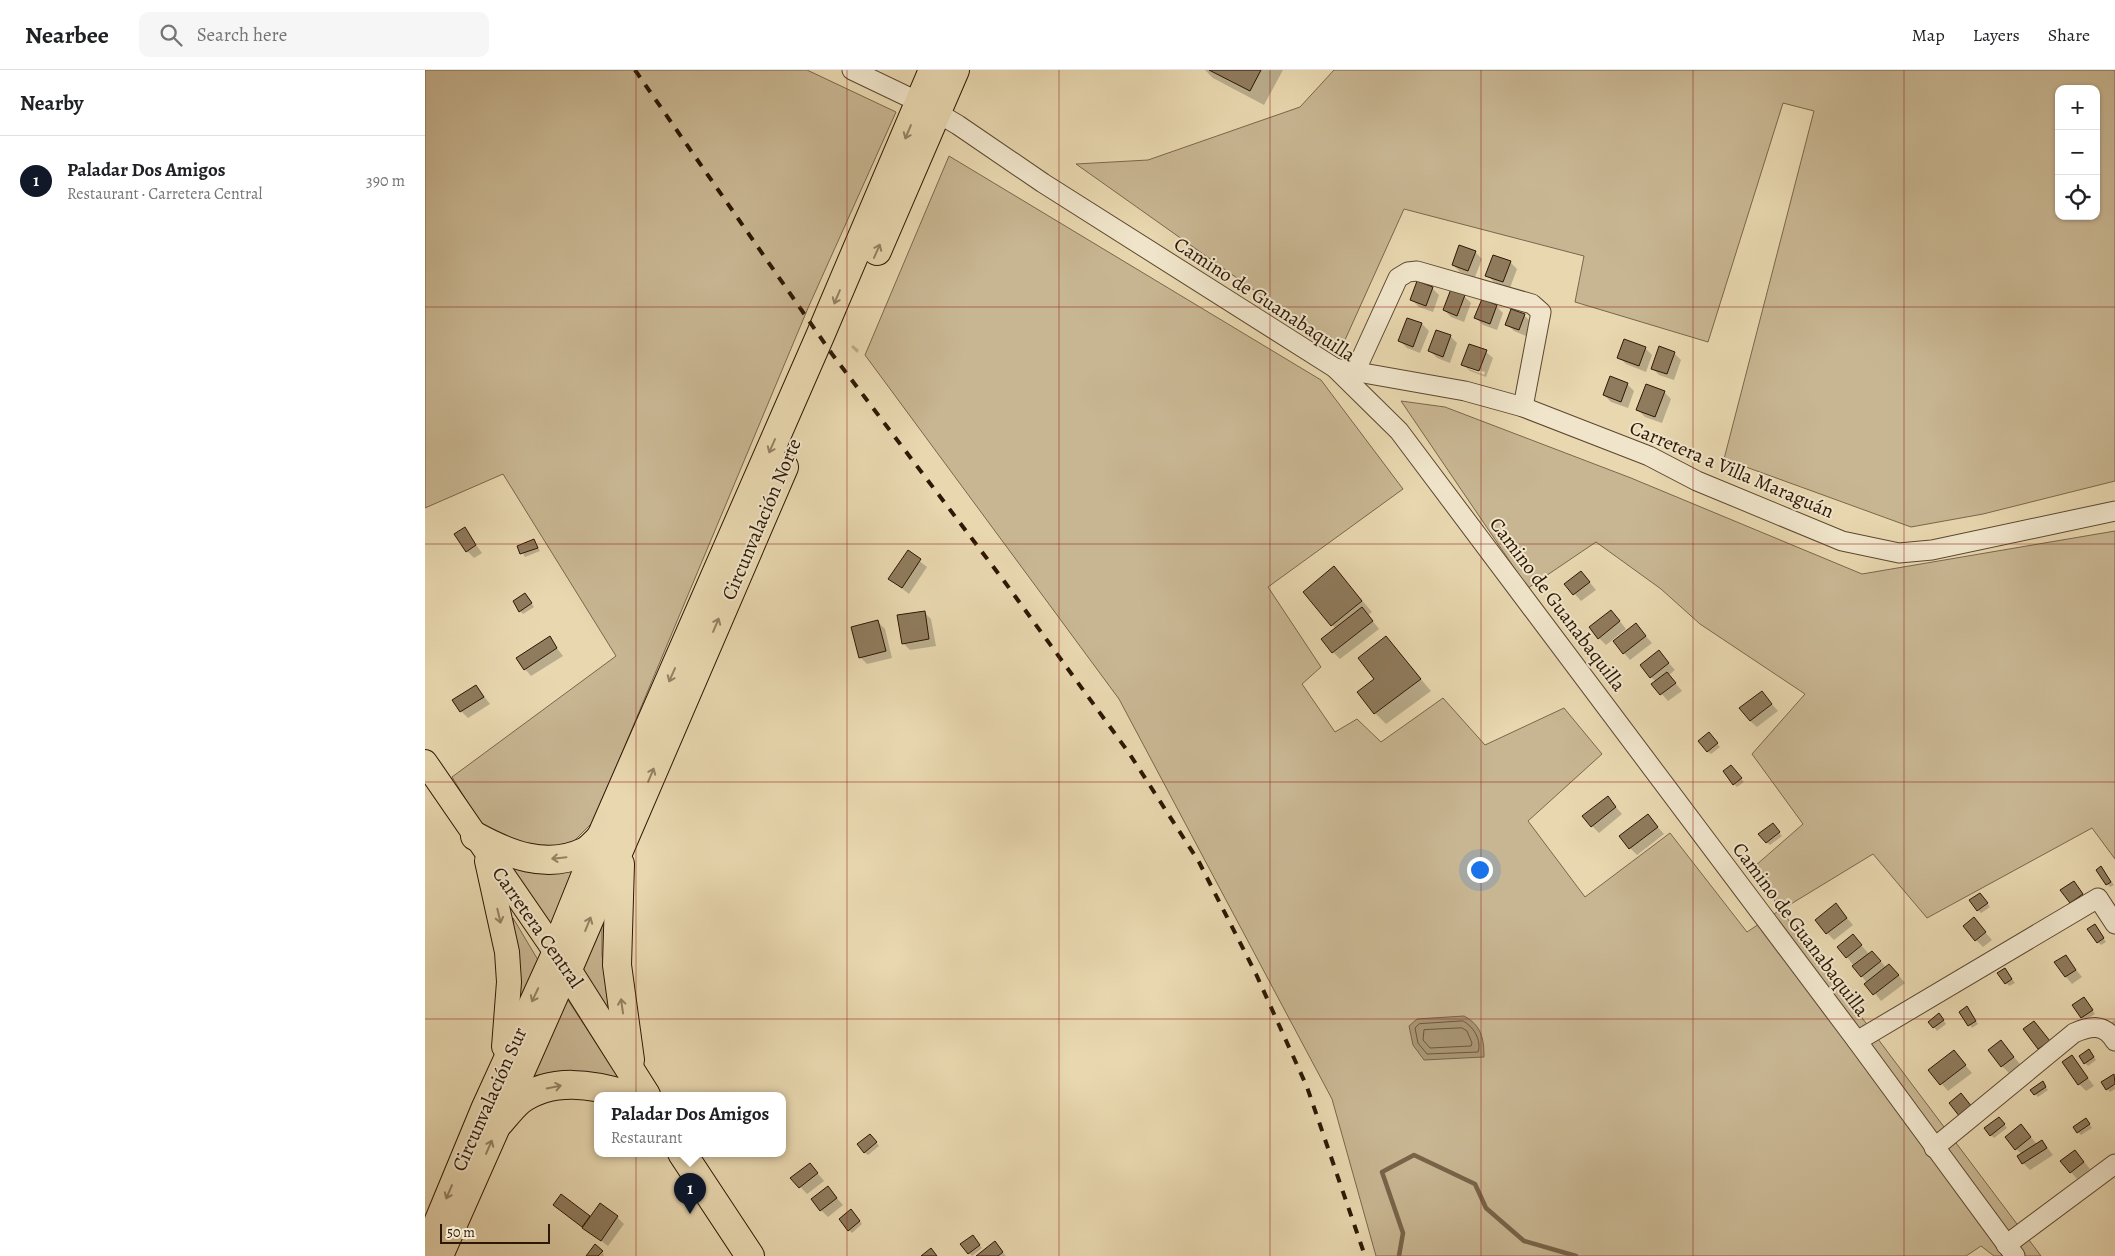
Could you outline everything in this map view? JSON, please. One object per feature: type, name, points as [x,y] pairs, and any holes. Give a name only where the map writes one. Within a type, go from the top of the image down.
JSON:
[{"type":"highway","name":"Circunvalación Norte","points":[[930,108],[933,70]]},
{"type":"highway","name":"Circunvalación Norte","points":[[562,960],[611,842],[930,108],[955,70]]},
{"type":"highway","points":[[480,844],[525,859],[562,858],[611,842],[617,966],[630,1083],[600,1086],[566,1084],[541,1090],[518,1102],[500,1122]]},
{"type":"highway","name":"Carretera Central","points":[[562,960],[630,1083],[642,1092]]},
{"type":"highway","points":[[685,1157],[750,1256]]},
{"type":"main road","name":"Carretera Central","points":[[425,762],[562,960]]},
{"type":"main road","points":[[480,844],[507,952],[509,974],[507,1021],[501,1069]]},
{"type":"main road","name":"Circunvalación Sur","points":[[425,1248],[501,1069],[562,960]]},
{"type":"main road","name":"Circunvalación Sur","points":[[441,1256],[500,1122],[562,960]]},
{"type":"street","name":"Camino de Guanabaquilla","points":[[852,70],[930,108],[1043,183],[1335,368],[1399,431],[1857,1041],[2010,1250]]},
{"type":"street","points":[[1355,372],[1398,278],[1408,272],[1417,271],[1532,304],[1541,312],[1523,407]]},
{"type":"street","name":"Carretera a Villa Maraguán","points":[[1335,368],[1465,391],[1523,407],[1649,456],[1697,481],[1842,540],[1899,553],[1932,550],[2115,511]]},
{"type":"street","points":[[1857,1041],[2097,898],[2115,924]]},
{"type":"street","points":[[1934,1148],[2074,1033],[2090,1026],[2103,1029],[2115,1041]]},
{"type":"street","points":[[2010,1250],[2115,1164]]},
{"type":"shaded area","points":[[425,70],[807,70],[896,112],[808,308],[593,822],[570,845],[526,849],[484,829],[452,777],[616,656],[503,474],[425,508]]},
{"type":"shaded area","points":[[1334,70],[2115,70],[2115,481],[1983,514],[1911,527],[1724,459],[1814,111],[1783,103],[1708,342],[1575,302],[1584,256],[1404,209],[1340,351],[1076,164],[1148,160],[1300,107]]},
{"type":"shaded area","points":[[949,156],[1321,380],[1403,489],[1268,587],[1321,667],[1302,684],[1335,732],[1357,719],[1381,742],[1443,698],[1485,745],[1564,708],[1602,754],[1528,821],[1585,897],[1670,833],[1747,932],[1780,910],[1755,866],[1803,824],[1752,754],[1805,694],[1700,624],[1661,589],[1596,542],[1528,588],[1401,401],[1445,407],[1631,478],[1862,574],[2115,531],[2115,859],[2092,828],[1927,918],[1873,854],[1781,910],[2041,1256],[1994,1256],[1981,1246],[1966,1256],[1376,1256],[1332,1099],[1119,699],[865,355]]},
{"type":"shaded area","points":[[502,860],[581,864],[551,926]]},
{"type":"shaded area","points":[[602,911],[602,955],[613,1025],[578,970]]},
{"type":"shaded area","points":[[513,918],[538,960],[514,1011],[515,964]]},
{"type":"shaded area","points":[[566,997],[620,1080],[525,1085]]},
{"type":"water","points":[[1464,1016],[1478,1028],[1482,1038],[1484,1057],[1424,1060],[1413,1045],[1409,1026],[1417,1019]]},
{"type":"building","points":[[1209,70],[1261,70],[1250,91]]},
{"type":"building","points":[[1459,245],[1476,251],[1468,271],[1452,265]]},
{"type":"building","points":[[1493,255],[1511,261],[1503,282],[1485,276]]},
{"type":"building","points":[[1417,281],[1433,287],[1426,306],[1410,300]]},
{"type":"building","points":[[1451,289],[1465,295],[1457,316],[1443,310]]},
{"type":"building","points":[[1482,299],[1497,305],[1490,324],[1474,318]]},
{"type":"building","points":[[1511,309],[1525,314],[1519,330],[1505,325]]},
{"type":"building","points":[[1407,318],[1422,323],[1413,347],[1398,341]]},
{"type":"building","points":[[1436,330],[1451,335],[1443,357],[1428,351]]},
{"type":"building","points":[[1624,339],[1646,347],[1639,366],[1617,358]]},
{"type":"building","points":[[1469,344],[1487,350],[1479,371],[1461,365]]},
{"type":"building","points":[[1659,346],[1675,352],[1667,374],[1651,369]]},
{"type":"building","points":[[1610,376],[1628,383],[1621,402],[1603,395]]},
{"type":"building","points":[[1646,384],[1665,391],[1655,417],[1636,410]]},
{"type":"building","points":[[465,527],[476,545],[466,552],[454,534]]},
{"type":"building","points":[[534,539],[538,548],[520,554],[517,546]]},
{"type":"building","points":[[908,550],[921,559],[902,588],[888,579]]},
{"type":"building","points":[[1334,566],[1362,601],[1331,626],[1303,592]]},
{"type":"building","points":[[1581,571],[1590,582],[1573,595],[1564,584]]},
{"type":"building","points":[[525,593],[532,603],[519,612],[513,601]]},
{"type":"building","points":[[1362,607],[1373,621],[1332,653],[1321,639]]},
{"type":"building","points":[[1611,610],[1620,621],[1598,639],[1589,627]]},
{"type":"building","points":[[925,611],[929,639],[902,644],[897,615]]},
{"type":"building","points":[[878,620],[886,651],[859,658],[851,627]]},
{"type":"building","points":[[1636,623],[1646,636],[1623,654],[1613,641]]},
{"type":"building","points":[[550,636],[557,648],[524,670],[516,658]]},
{"type":"building","points":[[1386,636],[1421,679],[1374,714],[1357,692],[1374,679],[1358,658]]},
{"type":"building","points":[[1659,650],[1669,663],[1650,678],[1640,665]]},
{"type":"building","points":[[1667,672],[1676,683],[1660,695],[1651,684]]},
{"type":"building","points":[[476,685],[484,697],[460,712],[452,700]]},
{"type":"building","points":[[1762,691],[1772,704],[1750,721],[1739,708]]},
{"type":"building","points":[[1709,732],[1718,743],[1707,752],[1698,741]]},
{"type":"building","points":[[1731,765],[1742,778],[1733,785],[1723,771]]},
{"type":"building","points":[[1608,796],[1616,807],[1591,827],[1582,816]]},
{"type":"building","points":[[1648,814],[1658,827],[1629,849],[1619,836]]},
{"type":"building","points":[[1773,823],[1780,832],[1766,843],[1758,834]]},
{"type":"building","points":[[2101,866],[2111,882],[2106,885],[2096,870]]},
{"type":"building","points":[[2074,881],[2083,894],[2070,903],[2060,890]]},
{"type":"building","points":[[1980,893],[1988,903],[1977,911],[1969,900]]},
{"type":"building","points":[[1836,903],[1847,918],[1826,934],[1815,920]]},
{"type":"building","points":[[1974,917],[1986,932],[1975,941],[1963,926]]},
{"type":"building","points":[[2095,924],[2104,938],[2097,943],[2087,929]]},
{"type":"building","points":[[1853,934],[1862,945],[1846,958],[1837,947]]},
{"type":"building","points":[[1872,951],[1881,961],[1861,977],[1852,966]]},
{"type":"building","points":[[2066,955],[2076,970],[2065,977],[2054,962]]},
{"type":"building","points":[[1889,964],[1899,975],[1873,995],[1864,984]]},
{"type":"building","points":[[2005,968],[2012,979],[2005,984],[1997,973]]},
{"type":"building","points":[[2084,997],[2093,1010],[2081,1018],[2072,1005]]},
{"type":"building","points":[[1967,1006],[1976,1021],[1968,1026],[1959,1012]]},
{"type":"building","points":[[1939,1013],[1944,1020],[1933,1028],[1928,1022]]},
{"type":"building","points":[[2034,1021],[2050,1041],[2038,1049],[2023,1029]]},
{"type":"building","points":[[2001,1040],[2014,1057],[2001,1067],[1988,1050]]},
{"type":"building","points":[[2089,1049],[2094,1057],[2084,1064],[2079,1056]]},
{"type":"building","points":[[1954,1050],[1966,1065],[1940,1085],[1928,1070]]},
{"type":"building","points":[[2072,1055],[2088,1078],[2078,1085],[2062,1062]]},
{"type":"building","points":[[2114,1074],[2115,1084],[2106,1090],[2101,1082]]},
{"type":"building","points":[[2043,1081],[2046,1087],[2034,1095],[2030,1090]]},
{"type":"building","points":[[1961,1093],[1972,1107],[1960,1117],[1949,1103]]},
{"type":"building","points":[[1999,1117],[2005,1124],[1990,1136],[1984,1128]]},
{"type":"building","points":[[2086,1118],[2090,1124],[2077,1133],[2073,1127]]},
{"type":"building","points":[[2021,1124],[2031,1137],[2015,1150],[2005,1137]]},
{"type":"building","points":[[870,1134],[877,1142],[864,1153],[857,1144]]},
{"type":"building","points":[[2042,1140],[2047,1148],[2022,1164],[2017,1156]]},
{"type":"building","points":[[2075,1150],[2084,1162],[2070,1173],[2060,1161]]},
{"type":"building","points":[[810,1163],[818,1173],[799,1188],[790,1178]]},
{"type":"building","points":[[828,1186],[837,1198],[820,1211],[811,1199]]},
{"type":"building","points":[[561,1194],[590,1216],[582,1227],[553,1205]]},
{"type":"building","points":[[600,1203],[618,1216],[601,1241],[582,1228]]},
{"type":"building","points":[[851,1209],[860,1221],[848,1231],[839,1219]]},
{"type":"building","points":[[973,1235],[980,1245],[968,1254],[960,1244]]},
{"type":"building","points":[[995,1241],[1003,1252],[998,1256],[976,1256]]},
{"type":"building","points":[[595,1244],[603,1251],[598,1256],[586,1256]]},
{"type":"building","points":[[931,1248],[937,1256],[921,1256]]},
{"type":"waterway","points":[[1399,1256],[1403,1233],[1382,1172],[1414,1155],[1475,1184],[1486,1208],[1524,1241],[1576,1256]]},
{"type":"railway","points":[[635,70],[832,354],[1004,581],[1129,753],[1199,862],[1256,974],[1307,1087],[1365,1256]]},
{"type":"place","name":"Paladar Dos Amigos","points":[[690,1214]]}]
